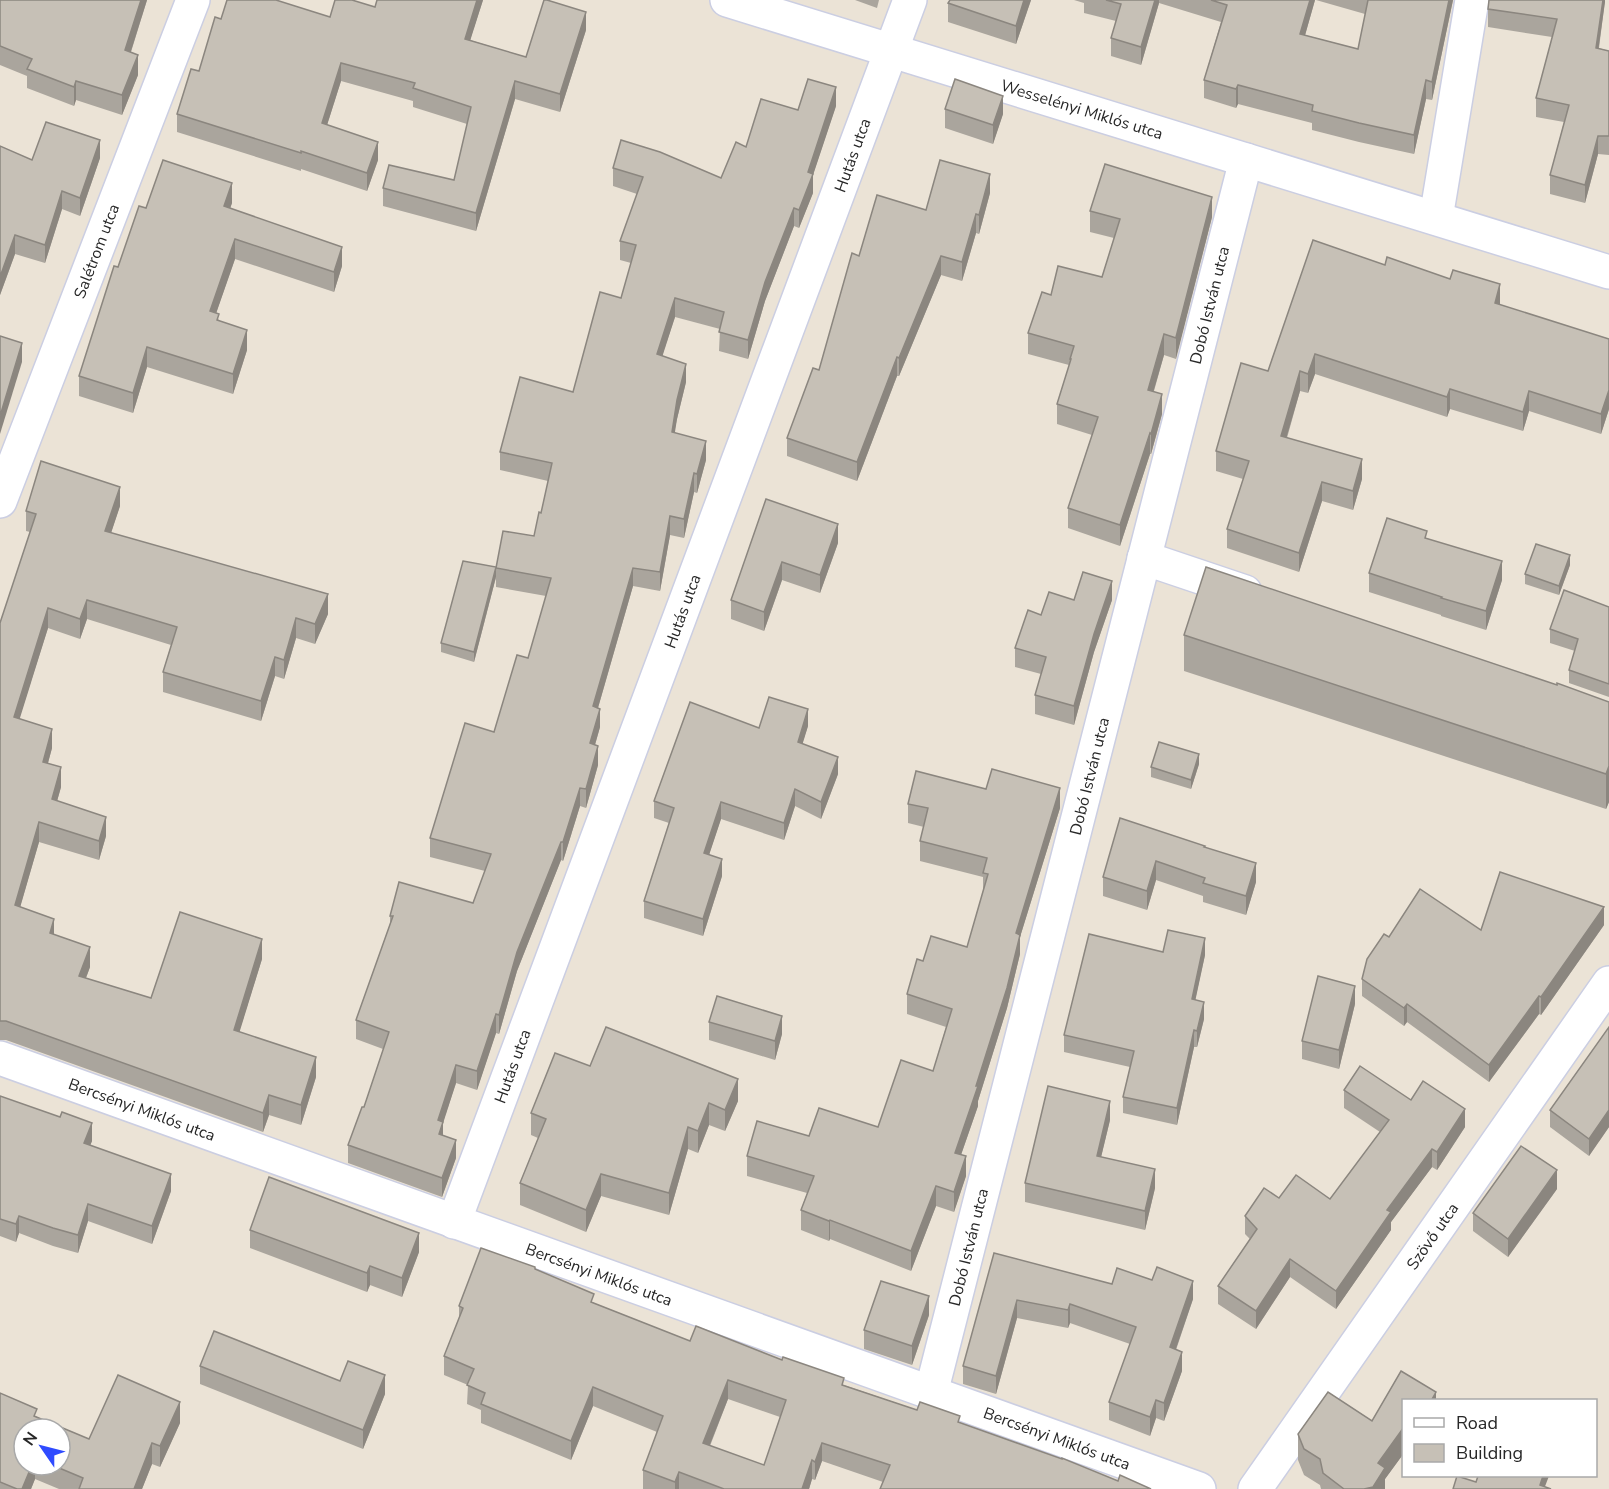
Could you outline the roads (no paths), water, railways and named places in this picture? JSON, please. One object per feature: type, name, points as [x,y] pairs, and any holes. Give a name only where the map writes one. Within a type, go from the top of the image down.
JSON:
[{"type":"street","name":"Salétrom utca","points":[[0,501],[193,0]]},
{"type":"street","name":"Wesselényi Miklós utca","points":[[727,0],[1609,272]]},
{"type":"street","name":"Hutás utca","points":[[454,1222],[910,0]]},
{"type":"street","points":[[1436,218],[1472,0]]},
{"type":"street","name":"Dobó István utca","points":[[931,1393],[1246,160]]},
{"type":"street","points":[[1144,558],[1269,601]]},
{"type":"street","name":"Szövő utca","points":[[1255,1489],[1609,983]]},
{"type":"street","name":"Bercsényi Miklós utca","points":[[0,1058],[1199,1489]]}]
